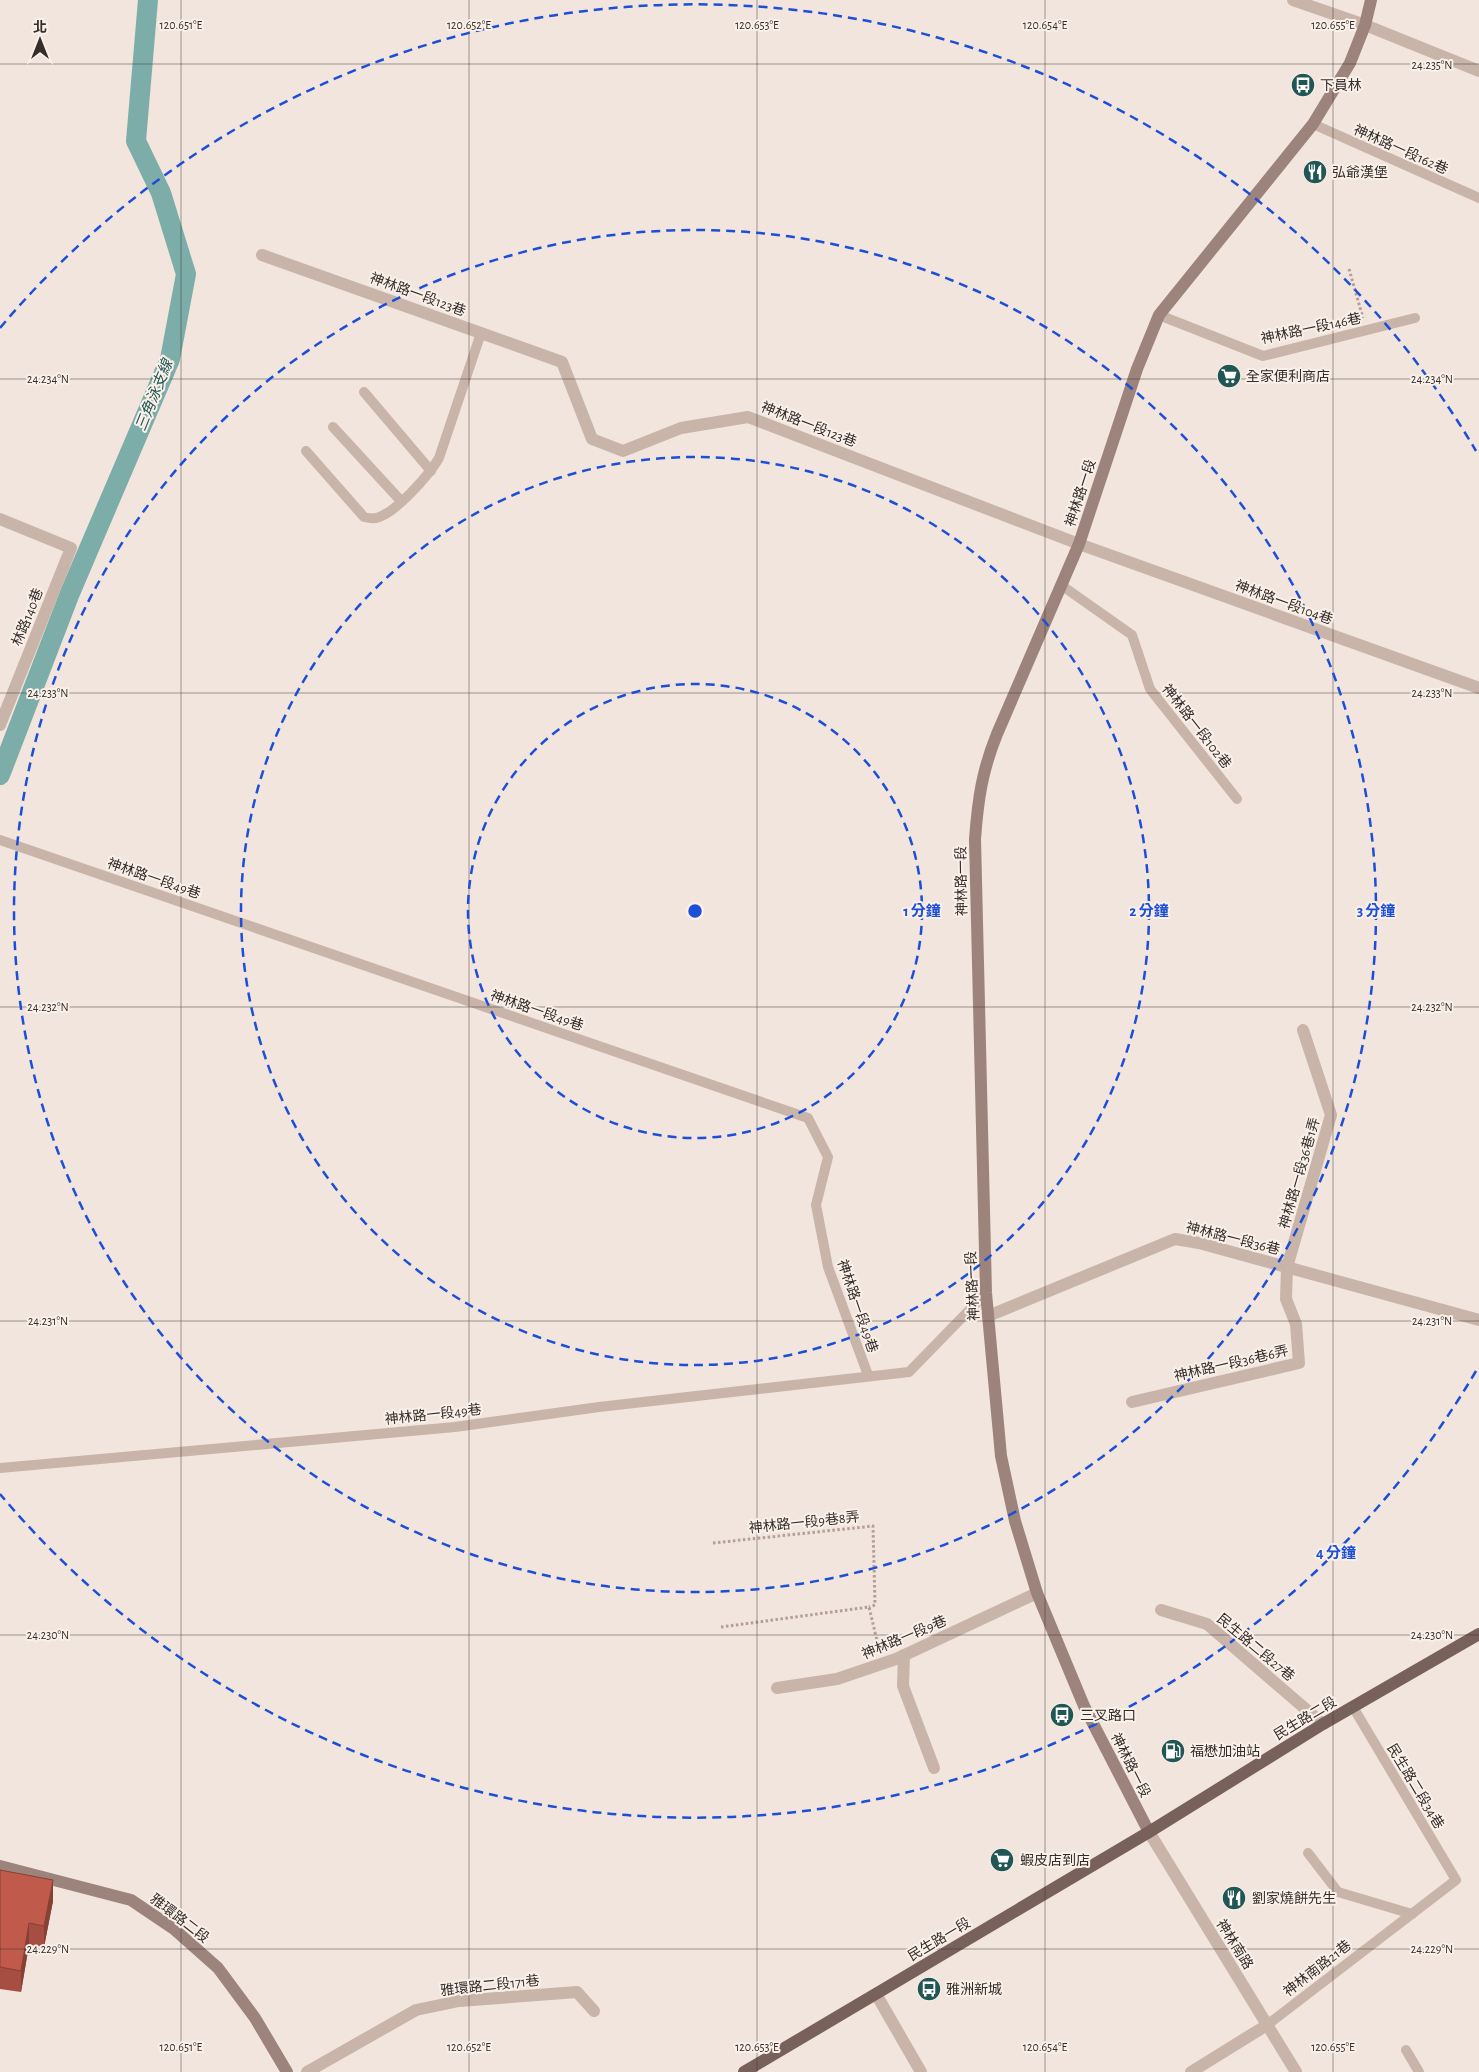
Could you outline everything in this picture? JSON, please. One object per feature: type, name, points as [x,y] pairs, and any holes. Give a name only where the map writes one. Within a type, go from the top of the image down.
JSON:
[{"type":"main road","name":"民生路二段","points":[[1149,1832],[1323,1724],[1479,1634]]},
{"type":"main road","name":"民生路一段","points":[[744,2072],[1149,1832]]},
{"type":"street","points":[[1293,0],[1365,25],[1479,71]]},
{"type":"street","name":"神林路一段","points":[[1149,1832],[1084,1706],[1037,1593],[1015,1521],[1001,1456],[986,1292],[975,849],[978,793],[986,760],[1079,544],[1137,369],[1159,315],[1313,124],[1350,63],[1365,25],[1371,0]]},
{"type":"street","name":"神林路一段123巷","points":[[262,255],[562,362],[592,440],[623,451],[681,428],[748,416],[1079,544]]},
{"type":"street","name":"林路140巷","points":[[0,518],[71,548],[0,725]]},
{"type":"street","name":"神林路一段104巷","points":[[1079,544],[1479,688]]},
{"type":"street","name":"神林路一段36巷1弄","points":[[1287,1267],[1331,1115],[1303,1030]]},
{"type":"street","name":"神林路一段36巷","points":[[988,1316],[1175,1239],[1200,1243],[1479,1320]]},
{"type":"street","name":"神林路一段36巷6弄","points":[[1132,1402],[1298,1363],[1296,1324],[1286,1300],[1287,1267]]},
{"type":"street","name":"神林路一段9巷","points":[[777,1688],[837,1679],[883,1664],[1037,1593]]},
{"type":"street","name":"民生路二段27巷","points":[[1161,1610],[1207,1624],[1323,1724]]},
{"type":"street","points":[[904,1655],[903,1686],[934,1768]]},
{"type":"street","name":"神林南路","points":[[1149,1832],[1296,2072]]},
{"type":"street","name":"雅環路二段","points":[[0,1866],[130,1900],[174,1929],[218,1968],[255,2018],[287,2072]]},
{"type":"street","name":"雅環路二段171巷","points":[[307,2072],[416,2010],[438,2005],[459,2001],[577,1992],[594,2011]]},
{"type":"street","points":[[876,1994],[921,2072]]},
{"type":"street","name":"神林南路21巷","points":[[1191,2072],[1267,2025]]},
{"type":"lane","name":"神林路一段162巷","points":[[1313,124],[1479,198]]},
{"type":"lane","name":"神林路一段146巷","points":[[1159,315],[1262,356],[1415,318]]},
{"type":"lane","points":[[306,451],[364,517],[374,519],[384,515],[431,471],[439,458],[481,333]]},
{"type":"lane","points":[[364,392],[431,471]]},
{"type":"lane","points":[[333,427],[401,501]]},
{"type":"lane","name":"神林路一段102巷","points":[[1061,585],[1132,635],[1150,689],[1237,799]]},
{"type":"lane","name":"神林路一段49巷","points":[[0,840],[808,1118],[828,1156],[816,1205],[828,1267],[868,1375]]},
{"type":"lane","name":"神林路一段49巷","points":[[0,1468],[455,1427],[599,1407],[868,1375],[908,1372],[986,1292]]},
{"type":"lane","name":"民生路二段34巷","points":[[1353,1707],[1456,1880]]},
{"type":"lane","points":[[1308,1853],[1338,1892],[1412,1914]]},
{"type":"lane","name":"神林南路21巷","points":[[1267,2025],[1456,1880]]},
{"type":"lane","points":[[1406,2050],[1420,2072]]},
{"type":"path","points":[[1349,269],[1366,330]]},
{"type":"path","name":"神林路一段9巷8弄","points":[[713,1543],[873,1526],[875,1605],[869,1607],[883,1664]]},
{"type":"path","points":[[721,1627],[869,1607]]},
{"type":"building","points":[[0,1870],[53,1880],[44,1926],[29,1923],[21,1971],[0,1967]]},
{"type":"waterway","name":"三角泳支線","points":[[0,775],[70,593],[170,359],[186,274],[161,193],[136,141],[148,0]]},
{"type":"place","name":"下員林","points":[[1303,85]]},
{"type":"place","name":"弘爺漢堡","points":[[1315,172]]},
{"type":"place","name":"全家便利商店","points":[[1229,376]]},
{"type":"place","name":"三叉路口","points":[[1062,1715]]},
{"type":"place","name":"福懋加油站","points":[[1173,1751]]},
{"type":"place","name":"蝦皮店到店","points":[[1002,1860]]},
{"type":"place","name":"劉家燒餅先生","points":[[1234,1898]]},
{"type":"place","name":"雅洲新城","points":[[929,1989]]}]
